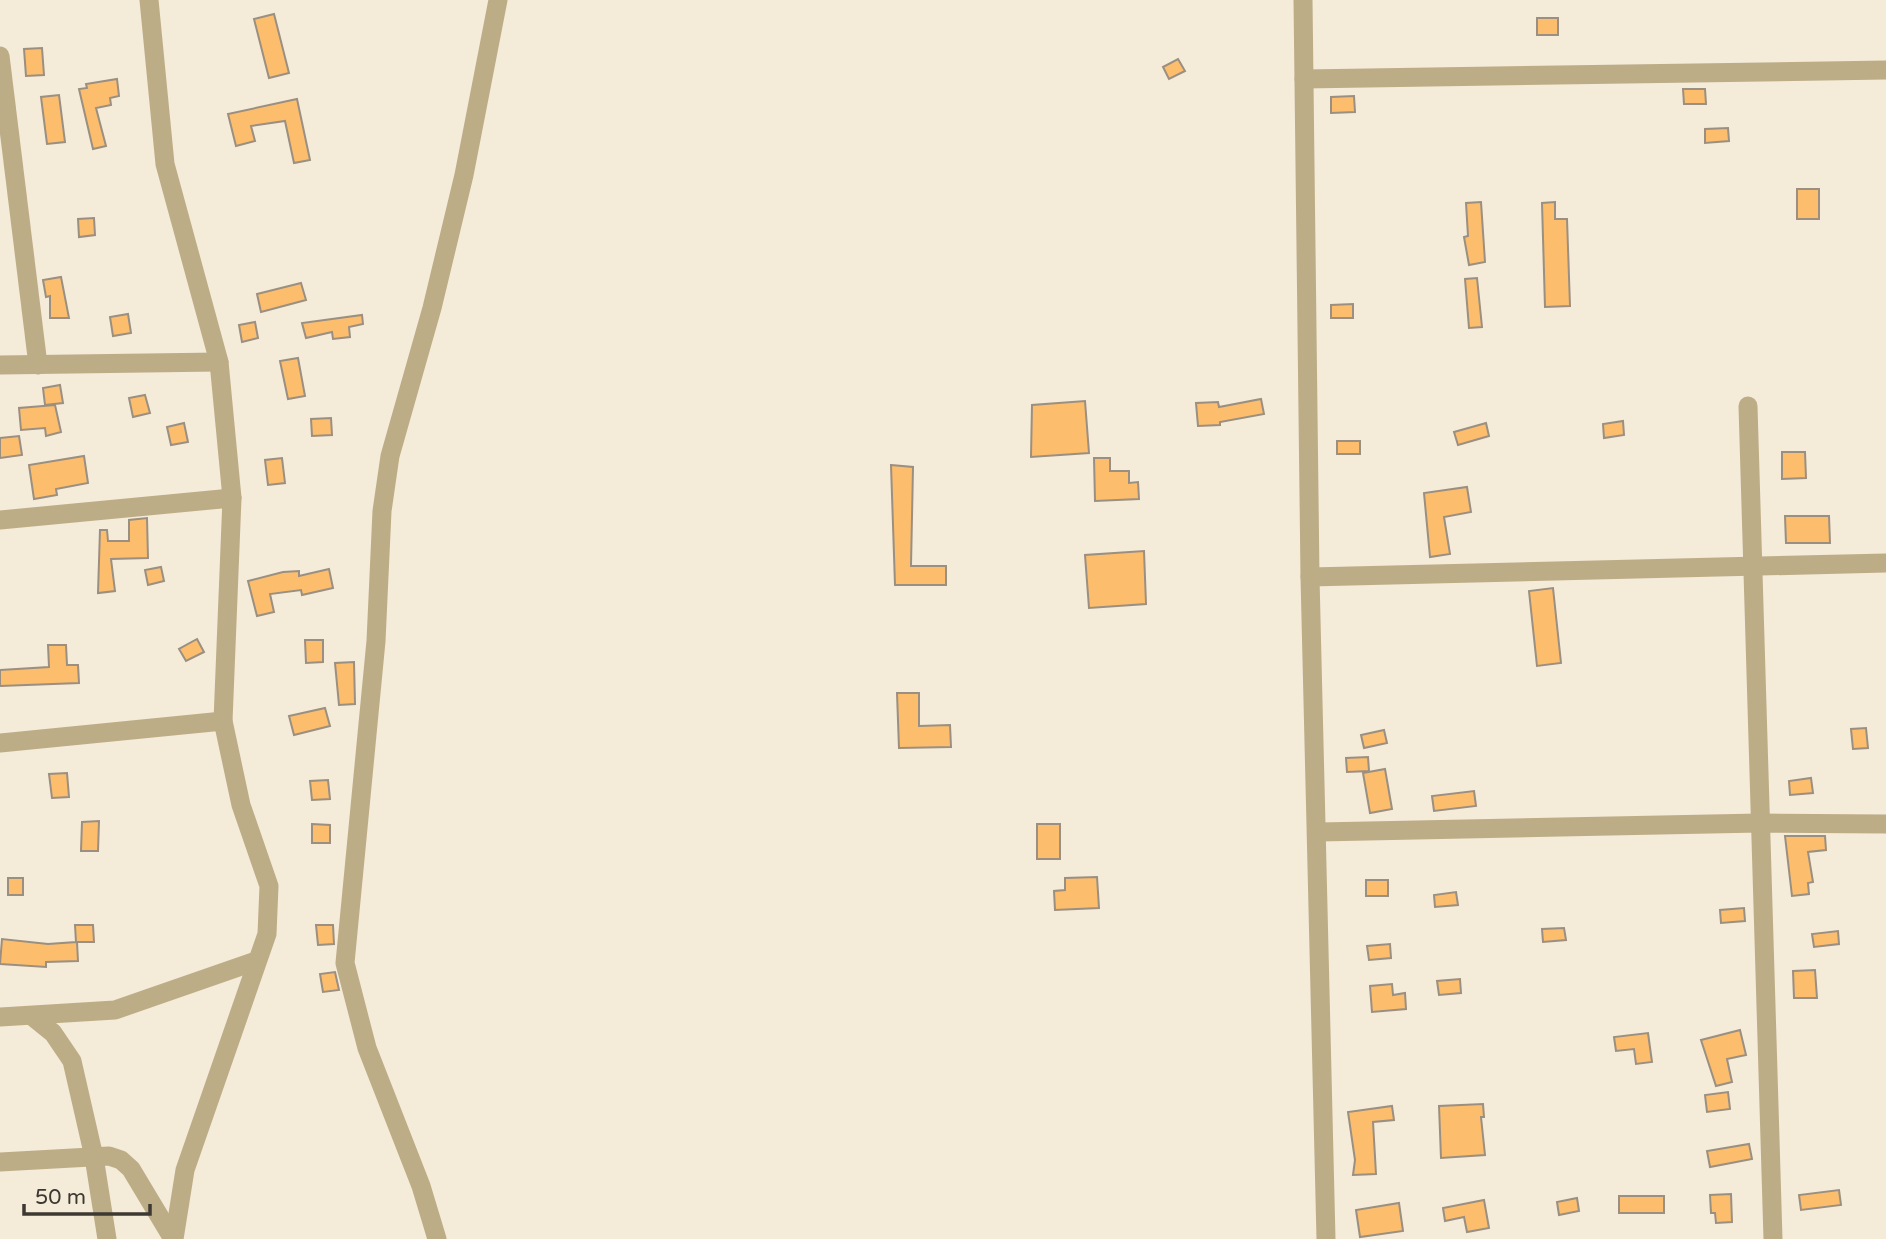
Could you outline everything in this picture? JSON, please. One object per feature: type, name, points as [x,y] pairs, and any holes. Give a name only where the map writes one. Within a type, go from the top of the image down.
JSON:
[{"type":"street","points":[[149,0],[165,163],[219,362],[232,498],[223,721],[241,805],[269,887],[267,934],[185,1170],[174,1239]]},
{"type":"street","points":[[437,1239],[421,1186],[367,1048],[345,963],[376,641],[382,511],[390,456],[432,308],[458,201],[498,0]]},
{"type":"street","points":[[1303,0],[1310,577],[1319,832],[1326,1239]]},
{"type":"street","points":[[0,56],[2,90],[38,365]]},
{"type":"street","points":[[1304,79],[1886,70]]},
{"type":"street","points":[[0,365],[219,362]]},
{"type":"street","points":[[1748,406],[1773,1239]]},
{"type":"street","points":[[0,520],[232,498]]},
{"type":"street","points":[[1310,577],[1886,563]]},
{"type":"street","points":[[0,743],[223,721]]},
{"type":"street","points":[[1319,832],[1760,823],[1886,824]]},
{"type":"street","points":[[0,1017],[115,1010],[256,961]]},
{"type":"street","points":[[32,1016],[59,1040],[72,1061],[94,1157],[107,1239]]},
{"type":"street","points":[[0,1162],[109,1156],[121,1160],[131,1169],[174,1239]]},
{"type":"building","points":[[274,14],[289,73],[269,78],[254,19]]},
{"type":"building","points":[[1537,18],[1558,18],[1558,35],[1537,35]]},
{"type":"building","points":[[42,48],[44,75],[26,76],[24,49]]},
{"type":"building","points":[[1178,59],[1185,71],[1169,79],[1163,67]]},
{"type":"building","points":[[117,79],[119,96],[110,98],[111,105],[96,108],[106,146],[93,149],[79,89],[87,88],[86,84]]},
{"type":"building","points":[[1683,89],[1705,89],[1706,104],[1684,104]]},
{"type":"building","points":[[59,95],[65,142],[47,144],[41,97]]},
{"type":"building","points":[[1354,96],[1355,112],[1331,113],[1331,97]]},
{"type":"building","points":[[297,99],[310,160],[294,163],[285,121],[251,126],[255,141],[236,146],[228,114]]},
{"type":"building","points":[[1728,128],[1729,141],[1705,143],[1705,129]]},
{"type":"building","points":[[1797,189],[1819,189],[1819,219],[1797,219]]},
{"type":"building","points":[[1481,202],[1485,262],[1469,265],[1464,237],[1468,236],[1466,203]]},
{"type":"building","points":[[1555,202],[1555,219],[1567,219],[1570,306],[1545,307],[1542,203]]},
{"type":"building","points":[[94,218],[95,235],[79,237],[78,219]]},
{"type":"building","points":[[61,277],[69,318],[50,318],[50,296],[46,297],[43,280]]},
{"type":"building","points":[[1477,278],[1482,327],[1469,328],[1465,279]]},
{"type":"building","points":[[301,283],[306,300],[261,312],[257,294]]},
{"type":"building","points":[[1353,304],[1353,318],[1331,318],[1331,305]]},
{"type":"building","points":[[128,314],[131,333],[113,336],[110,317]]},
{"type":"building","points":[[362,315],[363,324],[349,327],[350,337],[333,339],[332,332],[306,338],[302,323]]},
{"type":"building","points":[[255,322],[258,338],[242,342],[239,325]]},
{"type":"building","points":[[298,358],[305,396],[288,399],[280,361]]},
{"type":"building","points":[[60,385],[63,403],[45,405],[43,388]]},
{"type":"building","points":[[145,395],[150,413],[133,417],[129,398]]},
{"type":"building","points":[[1261,399],[1264,414],[1220,422],[1220,425],[1198,426],[1196,403],[1218,402],[1219,407]]},
{"type":"building","points":[[1085,401],[1089,453],[1031,457],[1032,405]]},
{"type":"building","points":[[55,405],[61,432],[46,436],[45,428],[21,430],[19,408]]},
{"type":"building","points":[[331,418],[332,435],[312,436],[311,419]]},
{"type":"building","points":[[1623,421],[1624,435],[1604,438],[1603,424]]},
{"type":"building","points":[[184,423],[188,442],[171,445],[167,427]]},
{"type":"building","points":[[1486,423],[1489,436],[1458,445],[1454,432]]},
{"type":"building","points":[[19,436],[22,455],[0,458],[0,438]]},
{"type":"building","points":[[1337,441],[1360,441],[1360,454],[1337,454]]},
{"type":"building","points":[[1782,452],[1805,452],[1806,478],[1782,479]]},
{"type":"building","points":[[84,456],[88,483],[56,489],[57,495],[34,499],[29,465]]},
{"type":"building","points":[[282,458],[285,483],[268,485],[265,460]]},
{"type":"building","points":[[1094,458],[1110,458],[1110,471],[1129,471],[1129,483],[1138,482],[1139,499],[1095,501]]},
{"type":"building","points":[[891,465],[913,467],[911,566],[946,566],[946,585],[895,585]]},
{"type":"building","points":[[1467,487],[1471,512],[1444,517],[1450,554],[1430,557],[1424,493]]},
{"type":"building","points":[[1785,516],[1829,516],[1830,543],[1786,543]]},
{"type":"building","points":[[147,518],[148,558],[111,559],[115,591],[98,593],[100,530],[107,530],[108,541],[129,541],[129,520]]},
{"type":"building","points":[[1144,551],[1146,604],[1089,608],[1085,555]]},
{"type":"building","points":[[161,567],[164,581],[148,585],[145,570]]},
{"type":"building","points":[[329,569],[333,588],[302,595],[301,590],[270,594],[274,612],[257,616],[248,581],[283,572],[299,571],[299,576]]},
{"type":"building","points":[[1553,588],[1561,663],[1537,666],[1529,591]]},
{"type":"building","points":[[197,639],[204,652],[186,661],[179,649]]},
{"type":"building","points":[[305,640],[323,640],[323,662],[306,663]]},
{"type":"building","points":[[48,645],[66,645],[67,665],[78,665],[79,683],[0,686],[0,670],[49,667]]},
{"type":"building","points":[[354,662],[355,704],[339,705],[335,663]]},
{"type":"building","points":[[897,693],[919,693],[919,726],[950,725],[951,747],[899,748]]},
{"type":"building","points":[[325,708],[330,726],[294,735],[289,716]]},
{"type":"building","points":[[1866,728],[1868,748],[1853,749],[1851,729]]},
{"type":"building","points":[[1384,730],[1387,743],[1364,748],[1361,735]]},
{"type":"building","points":[[1368,757],[1369,771],[1347,772],[1346,758]]},
{"type":"building","points":[[1385,769],[1392,809],[1370,813],[1363,773]]},
{"type":"building","points":[[67,773],[69,797],[52,798],[49,774]]},
{"type":"building","points":[[1811,778],[1813,793],[1790,795],[1789,781]]},
{"type":"building","points":[[328,780],[330,799],[312,800],[310,781]]},
{"type":"building","points":[[1474,791],[1476,806],[1434,811],[1432,796]]},
{"type":"building","points":[[99,821],[98,851],[81,851],[82,822]]},
{"type":"building","points":[[312,824],[330,825],[330,843],[312,843]]},
{"type":"building","points":[[1037,824],[1060,824],[1060,859],[1037,859]]},
{"type":"building","points":[[1785,836],[1825,836],[1826,850],[1808,852],[1813,882],[1808,883],[1809,894],[1792,896]]},
{"type":"building","points":[[1097,877],[1099,908],[1055,910],[1054,891],[1065,890],[1065,878]]},
{"type":"building","points":[[8,878],[23,878],[23,895],[8,895]]},
{"type":"building","points":[[1366,880],[1388,880],[1388,896],[1366,896]]},
{"type":"building","points":[[1456,892],[1458,905],[1435,907],[1434,895]]},
{"type":"building","points":[[1744,908],[1745,921],[1721,923],[1720,910]]},
{"type":"building","points":[[75,925],[93,925],[94,942],[77,942],[78,961],[46,962],[46,967],[0,964],[2,939],[48,944],[76,942]]},
{"type":"building","points":[[316,925],[333,925],[334,944],[318,945]]},
{"type":"building","points":[[1564,928],[1566,940],[1543,942],[1542,929]]},
{"type":"building","points":[[1838,931],[1839,944],[1814,947],[1812,934]]},
{"type":"building","points":[[1390,944],[1391,958],[1369,960],[1367,946]]},
{"type":"building","points":[[1815,970],[1817,998],[1794,998],[1793,971]]},
{"type":"building","points":[[335,972],[339,990],[323,992],[320,974]]},
{"type":"building","points":[[1460,979],[1461,993],[1439,995],[1437,981]]},
{"type":"building","points":[[1392,984],[1393,995],[1405,993],[1406,1009],[1372,1012],[1370,986]]},
{"type":"building","points":[[1740,1030],[1746,1055],[1727,1059],[1732,1082],[1716,1086],[1701,1040]]},
{"type":"building","points":[[1648,1033],[1652,1062],[1636,1064],[1634,1049],[1616,1051],[1614,1037]]},
{"type":"building","points":[[1728,1092],[1730,1109],[1707,1112],[1705,1095]]},
{"type":"building","points":[[1483,1104],[1484,1117],[1481,1117],[1485,1155],[1441,1158],[1439,1106]]},
{"type":"building","points":[[1392,1106],[1394,1120],[1373,1122],[1376,1174],[1353,1175],[1355,1160],[1348,1112]]},
{"type":"building","points":[[1749,1144],[1752,1159],[1710,1167],[1707,1151]]},
{"type":"building","points":[[1839,1190],[1841,1205],[1801,1210],[1799,1195]]},
{"type":"building","points":[[1731,1194],[1732,1222],[1716,1223],[1715,1213],[1711,1213],[1710,1195]]},
{"type":"building","points":[[1619,1196],[1664,1196],[1664,1213],[1619,1213]]},
{"type":"building","points":[[1577,1198],[1579,1211],[1559,1215],[1557,1202]]},
{"type":"building","points":[[1484,1200],[1489,1228],[1467,1232],[1464,1217],[1445,1221],[1443,1208]]},
{"type":"building","points":[[1399,1203],[1403,1231],[1360,1237],[1356,1210]]}]
